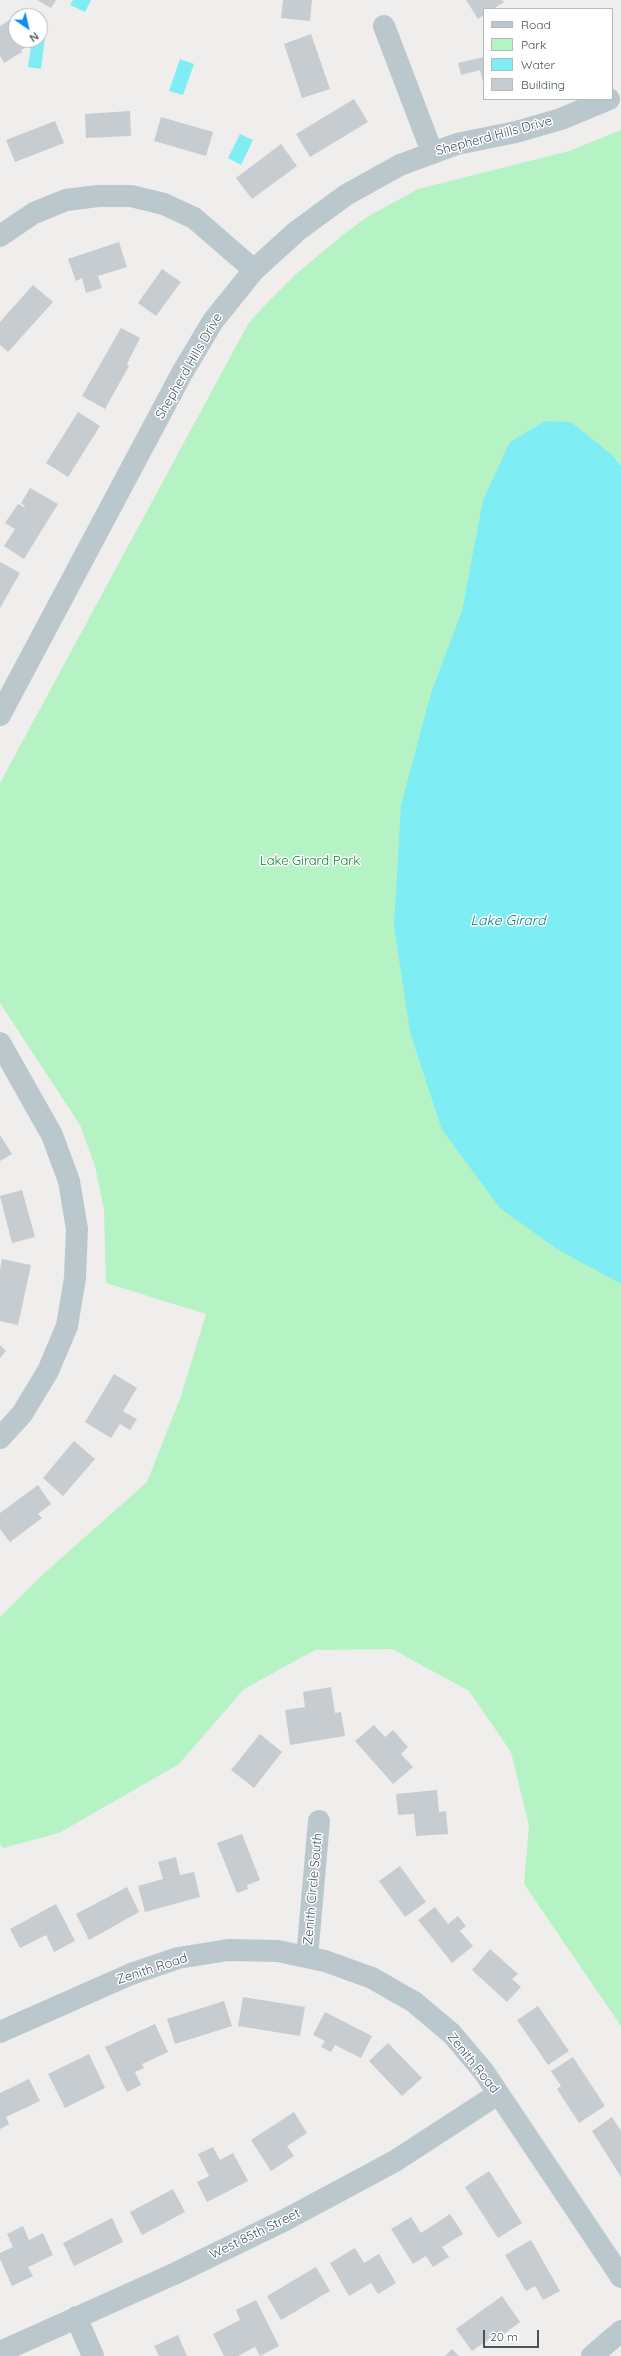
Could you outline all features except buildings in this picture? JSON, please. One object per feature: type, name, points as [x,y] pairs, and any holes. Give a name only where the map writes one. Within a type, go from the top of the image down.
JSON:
[{"type":"street","points":[[384,26],[432,152]]},
{"type":"street","name":"Shepherd Hills Drive","points":[[0,715],[186,366],[212,321],[254,270],[297,231],[346,194],[400,165],[432,152],[561,119],[607,100]]},
{"type":"street","points":[[0,236],[34,213],[66,200],[98,196],[131,196],[164,204],[194,218],[254,270]]},
{"type":"street","points":[[0,1043],[52,1135],[69,1181],[77,1228],[75,1278],[67,1326],[48,1371],[22,1414],[0,1438]]},
{"type":"street","name":"Zenith Circle South","points":[[307,1957],[319,1821]]},
{"type":"street","name":"Zenith Road","points":[[0,2032],[131,1974],[178,1958],[228,1950],[278,1951],[325,1961],[372,1978],[414,2002],[452,2034],[484,2072],[621,2277]]},
{"type":"street","name":"West 85th Street","points":[[0,2352],[76,2316],[174,2274],[285,2220],[395,2161],[498,2094]]},
{"type":"street","points":[[76,2316],[94,2356]]},
{"type":"street","points":[[592,2356],[621,2331]]},
{"type":"green space","name":"Lake Girard Park","points":[[621,130],[621,2026],[524,1884],[529,1826],[511,1752],[469,1691],[392,1649],[315,1650],[244,1689],[179,1764],[59,1833],[3,1848],[0,1844],[0,1617],[41,1576],[147,1482],[181,1396],[206,1314],[106,1283],[104,1210],[95,1166],[80,1125],[0,1003],[0,783],[248,324],[262,308],[296,274],[344,234],[367,217],[418,189],[569,151]]},
{"type":"water","points":[[73,0],[91,0],[85,12],[70,5]]},
{"type":"water","points":[[31,48],[44,48],[41,69],[28,67]]},
{"type":"water","points":[[180,59],[194,64],[183,95],[169,91]]},
{"type":"water","points":[[240,134],[253,140],[241,165],[228,158]]},
{"type":"water","name":"Lake Girard","points":[[545,421],[571,422],[612,455],[621,466],[621,1284],[557,1249],[500,1208],[442,1130],[410,1032],[394,926],[401,805],[431,693],[462,611],[483,500],[510,442]]}]
